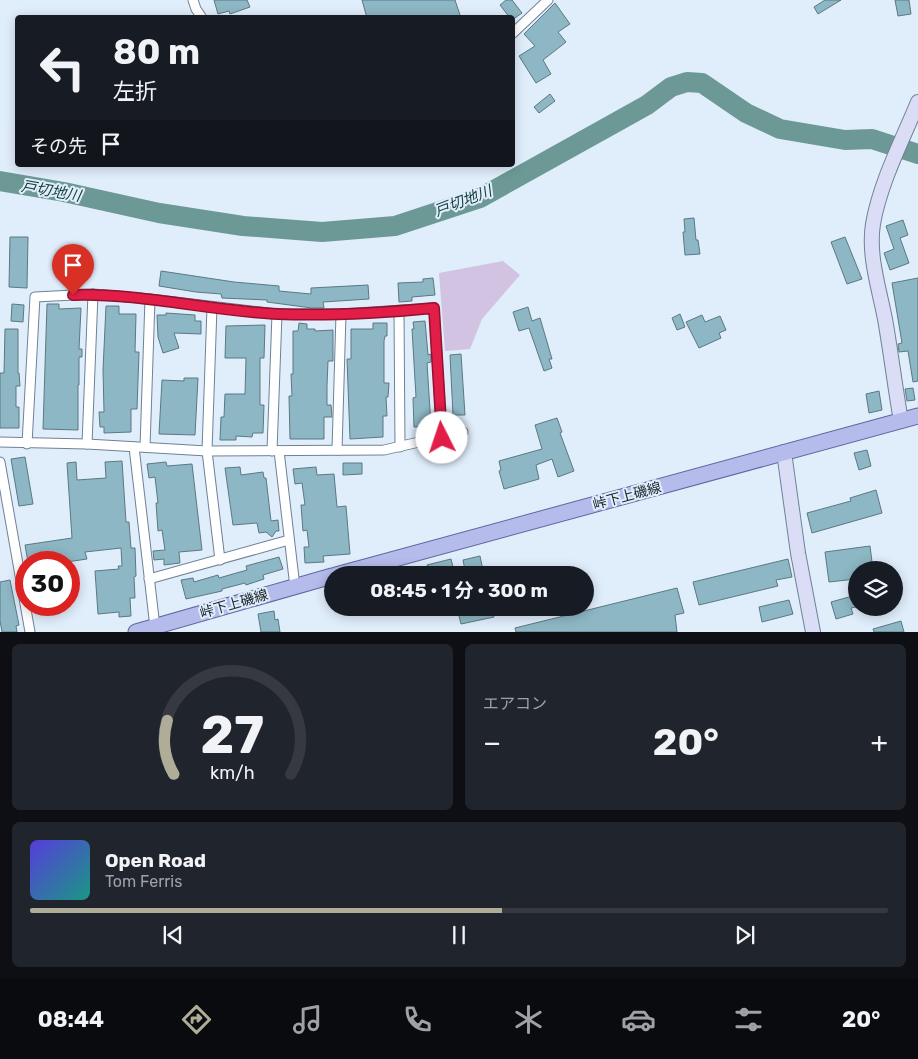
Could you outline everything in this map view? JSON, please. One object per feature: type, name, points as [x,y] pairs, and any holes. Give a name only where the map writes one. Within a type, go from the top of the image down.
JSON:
[{"type":"main road","name":"峠下上磯線","points":[[370,566],[918,416]]},
{"type":"main road","name":"峠下上磯線","points":[[136,632],[324,579]]},
{"type":"street","points":[[193,0],[200,15]]},
{"type":"street","points":[[515,31],[548,0]]},
{"type":"street","points":[[900,421],[886,322],[872,249],[872,226],[887,178],[918,102]]},
{"type":"street","points":[[87,444],[93,294]]},
{"type":"street","points":[[27,444],[35,296],[93,294],[278,314],[341,314],[434,308],[442,438]]},
{"type":"street","points":[[146,448],[150,299]]},
{"type":"street","points":[[212,307],[207,451],[220,560]]},
{"type":"street","points":[[399,311],[400,447]]},
{"type":"street","points":[[278,314],[276,451],[295,587]]},
{"type":"street","points":[[337,450],[341,314]]},
{"type":"street","points":[[0,442],[87,444],[207,451],[384,450],[463,432]]},
{"type":"street","points":[[134,447],[155,627]]},
{"type":"street","points":[[784,452],[798,553],[813,632]]},
{"type":"street","points":[[0,462],[30,632]]},
{"type":"street","points":[[149,579],[289,540]]},
{"type":"shaded area","points":[[503,261],[520,275],[482,319],[470,349],[445,351],[439,273]]},
{"type":"building","points":[[214,0],[247,0],[250,7],[230,14],[229,11],[218,14]]},
{"type":"building","points":[[362,0],[455,0],[460,15],[366,15]]},
{"type":"building","points":[[506,0],[512,0],[522,13],[515,18],[515,15],[508,15],[500,5]]},
{"type":"building","points":[[825,0],[841,0],[818,14],[814,7]]},
{"type":"building","points":[[895,0],[909,0],[911,14],[898,16]]},
{"type":"building","points":[[555,3],[570,24],[558,32],[566,42],[543,60],[551,74],[536,83],[519,56],[535,46],[524,34]]},
{"type":"building","points":[[550,94],[555,101],[539,113],[534,107]]},
{"type":"building","points":[[694,218],[696,240],[698,240],[700,254],[685,255],[684,219]]},
{"type":"building","points":[[903,220],[908,235],[900,238],[909,263],[890,270],[884,253],[894,249],[886,226]]},
{"type":"building","points":[[10,237],[28,237],[27,288],[9,287]]},
{"type":"building","points":[[845,237],[862,279],[847,284],[831,242]]},
{"type":"building","points":[[161,271],[234,282],[279,286],[279,291],[311,294],[311,288],[368,285],[369,299],[323,302],[324,308],[312,308],[267,302],[267,300],[222,298],[221,294],[159,286]]},
{"type":"building","points":[[433,278],[435,295],[412,297],[412,301],[399,302],[398,283],[423,282],[423,279]]},
{"type":"building","points":[[918,278],[918,381],[913,382],[908,351],[899,352],[898,344],[902,343],[892,283]]},
{"type":"building","points":[[12,304],[24,305],[23,322],[11,321]]},
{"type":"building","points":[[47,304],[59,304],[59,309],[81,308],[79,349],[82,349],[82,357],[79,357],[78,430],[43,429]]},
{"type":"building","points":[[106,306],[119,306],[119,314],[136,314],[135,352],[139,352],[137,409],[131,409],[131,432],[104,433],[104,427],[100,427],[99,412],[104,412],[103,370]]},
{"type":"building","points":[[528,307],[532,321],[540,318],[552,359],[549,359],[552,368],[544,371],[529,328],[519,331],[513,312]]},
{"type":"building","points":[[166,313],[195,315],[195,321],[201,321],[201,334],[174,333],[179,348],[163,353],[158,337],[157,315],[166,315]]},
{"type":"building","points":[[680,314],[685,327],[677,330],[672,318]]},
{"type":"building","points":[[702,315],[705,322],[720,316],[726,330],[719,333],[721,338],[699,348],[686,322]]},
{"type":"building","points":[[425,321],[428,355],[431,354],[431,362],[427,363],[431,426],[414,427],[413,398],[416,397],[412,329],[414,329],[413,322]]},
{"type":"building","points":[[299,323],[307,324],[307,329],[315,329],[315,331],[333,330],[333,361],[328,361],[327,386],[327,405],[331,405],[332,417],[324,417],[324,439],[290,439],[289,396],[292,396],[293,331],[298,331]]},
{"type":"building","points":[[373,323],[387,323],[387,336],[385,336],[384,341],[384,383],[389,383],[388,397],[386,397],[387,416],[383,416],[383,437],[350,439],[347,359],[351,359],[351,329],[373,329]]},
{"type":"building","points":[[265,325],[264,358],[260,358],[260,405],[264,405],[263,433],[253,433],[252,437],[236,436],[236,440],[220,440],[225,394],[245,394],[246,358],[225,358],[226,326]]},
{"type":"building","points":[[5,329],[18,329],[18,373],[20,386],[16,386],[16,407],[19,407],[19,428],[0,428],[0,373],[4,373]]},
{"type":"building","points":[[461,354],[465,415],[453,415],[450,355]]},
{"type":"building","points":[[184,378],[198,378],[195,435],[159,434],[162,380],[184,381]]},
{"type":"building","points":[[913,388],[915,400],[907,401],[905,389]]},
{"type":"building","points":[[879,391],[882,410],[869,413],[866,394]]},
{"type":"building","points":[[557,418],[562,432],[560,433],[574,471],[558,477],[552,459],[536,465],[539,479],[504,489],[499,471],[501,470],[499,461],[542,449],[535,425]]},
{"type":"building","points":[[867,450],[871,466],[859,470],[854,453]]},
{"type":"building","points":[[25,457],[33,504],[19,506],[11,459]]},
{"type":"building","points":[[122,461],[126,522],[129,522],[131,548],[135,548],[135,598],[130,598],[131,616],[119,617],[119,612],[98,614],[95,571],[119,569],[118,566],[122,566],[121,548],[85,552],[87,559],[80,560],[80,551],[26,551],[25,545],[72,538],[67,463],[76,462],[77,480],[106,478],[105,462]]},
{"type":"building","points":[[166,462],[167,466],[192,464],[202,550],[179,552],[180,563],[164,565],[164,559],[154,560],[153,551],[165,550],[162,530],[158,531],[156,503],[158,503],[155,477],[149,478],[147,464]]},
{"type":"building","points":[[343,463],[362,463],[362,474],[343,475]]},
{"type":"building","points":[[240,467],[241,475],[263,472],[264,478],[266,478],[271,521],[278,520],[279,531],[276,531],[272,537],[266,532],[259,533],[257,523],[233,525],[225,468]]},
{"type":"building","points":[[316,467],[317,475],[334,474],[337,507],[346,506],[350,554],[323,556],[324,562],[305,563],[304,547],[309,547],[307,530],[303,531],[301,505],[305,505],[302,483],[295,484],[293,469]]},
{"type":"building","points":[[876,490],[882,513],[812,533],[807,513],[851,501],[850,498]]},
{"type":"building","points":[[870,546],[872,561],[848,561],[848,580],[829,582],[825,552]]},
{"type":"building","points":[[480,556],[482,566],[464,566],[463,560]]},
{"type":"building","points":[[279,557],[283,569],[263,575],[264,579],[186,599],[181,580],[193,578],[194,582],[218,575],[219,578],[247,570],[246,566]]},
{"type":"building","points":[[451,559],[453,566],[427,566]]},
{"type":"building","points":[[788,559],[792,577],[776,580],[778,586],[699,605],[693,582]]},
{"type":"building","points":[[10,580],[15,605],[15,616],[17,616],[19,625],[16,626],[17,632],[2,632],[0,621],[0,582]]},
{"type":"building","points":[[677,588],[684,613],[675,615],[677,632],[516,632],[515,628],[564,616],[594,616],[594,608]]},
{"type":"building","points":[[848,597],[848,615],[836,619],[831,602]]},
{"type":"building","points":[[789,600],[793,614],[762,622],[759,607]]},
{"type":"building","points":[[274,611],[275,620],[278,619],[280,632],[261,632],[258,614]]},
{"type":"building","points":[[459,616],[494,616],[494,617],[461,624]]},
{"type":"building","points":[[901,621],[904,632],[874,632],[873,629]]},
{"type":"waterway","name":"戸切地川","points":[[0,181],[64,192],[159,213],[243,226],[322,232],[395,226],[480,198],[647,105],[671,87],[687,82],[702,83],[746,113],[780,129],[845,140],[872,139],[918,154]]},
{"type":"route","points":[[73,295],[93,294],[150,299],[278,314],[341,314],[434,308],[442,438]]}]
